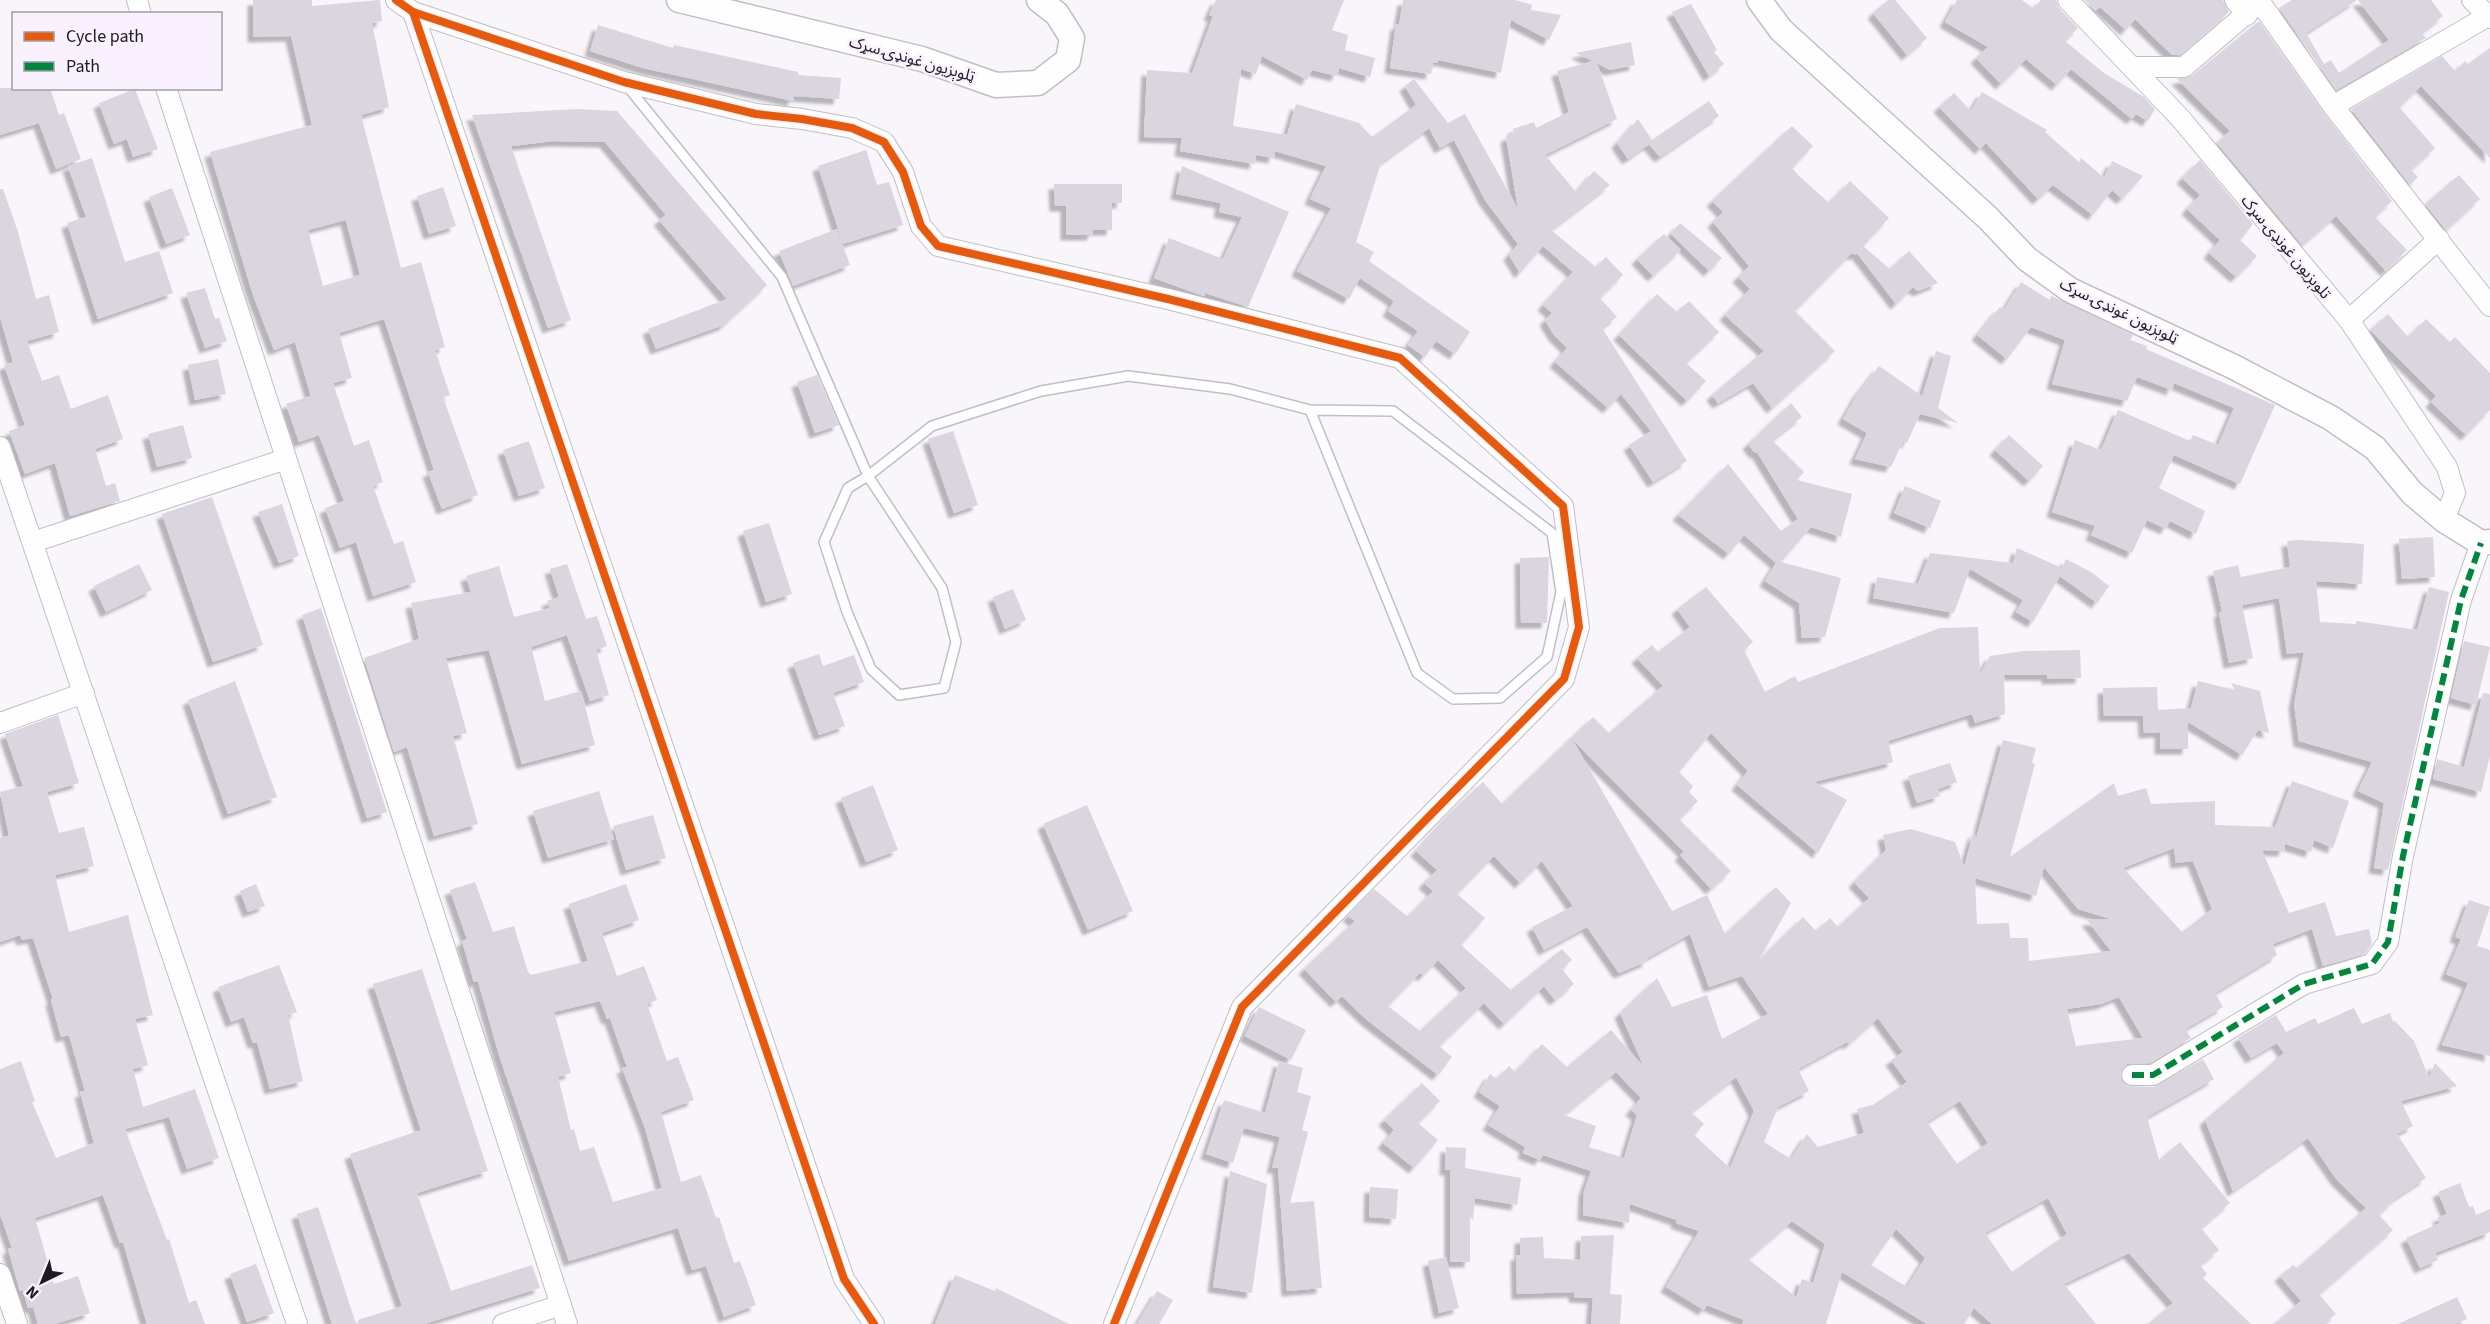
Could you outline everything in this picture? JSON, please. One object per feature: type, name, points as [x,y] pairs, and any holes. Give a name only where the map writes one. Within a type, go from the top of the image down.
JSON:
[{"type":"street","points":[[396,0],[413,12],[624,82],[756,114],[802,118],[852,128],[884,142],[903,172],[921,226],[938,246],[1168,299],[1401,358],[1563,506],[1579,627],[1564,679],[1242,1007],[1114,1324]]},
{"type":"street","name":"ټلوېزيون غونډۍ سړک","points":[[679,0],[922,58],[996,84],[1038,83],[1068,60],[1072,38],[1057,14],[1040,0]]},
{"type":"street","name":"ټلوېزيون غونډۍ سړک","points":[[1759,0],[1781,30],[1988,218],[2026,259],[2070,290],[2234,367],[2331,418],[2375,448],[2412,493],[2444,520],[2485,543]]},
{"type":"street","name":"تلوېزيون غونډۍ سړک","points":[[2068,0],[2134,67],[2349,320],[2447,467],[2455,493],[2444,520]]},
{"type":"street","points":[[2333,106],[2489,17],[2472,0]]},
{"type":"street","points":[[2134,67],[2184,67],[2241,7],[2260,2],[2333,106],[2490,306]]},
{"type":"street","points":[[413,12],[844,1279],[874,1324]]},
{"type":"street","points":[[167,90],[567,1324]]},
{"type":"street","points":[[2349,320],[2439,239]]},
{"type":"street","points":[[0,447],[297,1324]]},
{"type":"street","points":[[33,542],[286,459]]},
{"type":"street","points":[[2132,1075],[2153,1075],[2304,984],[2372,964],[2388,942],[2403,856],[2461,600],[2485,543]]},
{"type":"street","points":[[0,723],[84,693]]},
{"type":"street","points":[[0,1274],[17,1324]]},
{"type":"street","points":[[503,1324],[561,1305]]},
{"type":"lane","points":[[624,82],[782,277],[868,476],[942,588],[956,642],[944,688],[899,695],[871,669],[847,612],[824,542],[848,488],[868,476],[932,426],[1041,391],[1128,376],[1230,389],[1310,410],[1393,411],[1552,533],[1561,592],[1547,657],[1500,698],[1453,699],[1416,673],[1310,410]]},
{"type":"building","points":[[253,0],[312,0],[312,6],[380,0],[382,21],[372,23],[389,107],[361,115],[401,268],[421,262],[445,347],[435,350],[450,395],[443,397],[478,495],[442,509],[428,472],[434,470],[384,319],[339,333],[352,378],[333,383],[354,446],[369,440],[383,482],[373,486],[394,544],[403,541],[416,582],[373,596],[356,542],[340,548],[325,508],[344,501],[319,435],[299,442],[286,404],[311,396],[295,342],[274,350],[252,292],[210,152],[312,125],[291,36],[253,37]],"holes":[[[346,220],[360,275],[323,286],[308,230]]]},
{"type":"building","points":[[1216,0],[1344,0],[1332,30],[1348,35],[1345,50],[1375,58],[1370,77],[1339,68],[1337,76],[1312,70],[1307,80],[1262,56],[1256,74],[1241,69],[1233,126],[1287,135],[1296,104],[1359,123],[1372,137],[1416,105],[1405,86],[1414,79],[1448,123],[1465,114],[1518,209],[1506,137],[1514,133],[1513,129],[1534,122],[1536,128],[1569,112],[1557,71],[1593,61],[1576,53],[1631,42],[1635,65],[1610,70],[1597,63],[1617,119],[1545,155],[1576,192],[1594,171],[1610,185],[1551,230],[1596,267],[1606,257],[1623,275],[1600,298],[1617,317],[1602,328],[1687,461],[1653,482],[1629,445],[1651,431],[1621,394],[1608,408],[1555,362],[1567,348],[1554,335],[1545,320],[1552,313],[1543,305],[1573,272],[1543,246],[1520,273],[1509,255],[1518,244],[1485,200],[1454,140],[1440,148],[1429,128],[1381,163],[1356,242],[1374,252],[1369,261],[1470,332],[1455,354],[1436,341],[1425,357],[1408,345],[1418,331],[1388,311],[1394,301],[1360,278],[1349,299],[1297,271],[1331,208],[1310,199],[1326,166],[1275,151],[1274,158],[1256,155],[1255,164],[1180,151],[1182,138],[1144,137],[1147,70],[1192,73],[1213,16],[1209,15]]},
{"type":"building","points":[[1403,0],[1515,0],[1532,5],[1531,10],[1561,15],[1549,40],[1511,20],[1501,73],[1438,60],[1438,63],[1433,62],[1431,74],[1390,68],[1396,24],[1399,25]]},
{"type":"building","points":[[1888,0],[1895,0],[1927,38],[1907,55],[1873,13]]},
{"type":"building","points":[[1957,0],[2022,0],[2033,8],[2041,0],[2056,0],[2059,8],[2078,28],[2065,41],[2104,73],[2144,97],[2155,109],[2148,121],[2136,114],[2132,119],[2071,69],[2057,85],[2026,59],[2001,84],[1976,58],[1988,47],[1945,22]]},
{"type":"building","points":[[2085,0],[2223,0],[2229,12],[2180,55],[2172,55],[2135,19],[2126,30],[2100,7],[2095,11]]},
{"type":"building","points":[[2292,0],[2357,0],[2306,33],[2324,64],[2331,60],[2339,73],[2389,40],[2358,0],[2431,0],[2443,16],[2421,33],[2426,38],[2336,90],[2279,8]]},
{"type":"building","points":[[1691,4],[1717,50],[1714,52],[1724,64],[1709,76],[1672,12]]},
{"type":"building","points":[[2259,21],[2324,113],[2392,201],[2375,217],[2407,250],[2386,271],[2336,216],[2302,245],[2217,143],[2230,131],[2177,79],[2192,76]]},
{"type":"building","points":[[598,25],[673,48],[674,45],[798,72],[798,75],[841,78],[839,99],[794,96],[793,101],[643,68],[590,51]]},
{"type":"building","points":[[2490,48],[2490,158],[2421,86],[2399,107],[2435,148],[2411,170],[2418,177],[2410,185],[2351,109],[2442,56],[2455,71],[2465,61],[2468,64]]},
{"type":"building","points":[[0,88],[51,90],[59,115],[64,113],[81,159],[56,169],[39,123],[0,135]]},
{"type":"building","points":[[135,90],[158,149],[133,157],[127,139],[114,144],[99,103]]},
{"type":"building","points":[[1982,92],[2047,130],[2045,132],[2079,162],[2081,158],[2104,178],[2112,161],[2143,176],[2122,199],[2112,190],[2093,215],[2053,185],[2038,199],[1986,143],[1980,149],[1939,107],[1954,93],[1971,111]]},
{"type":"building","points":[[1709,101],[1719,116],[1660,157],[1649,144],[1628,159],[1617,143],[1638,119],[1652,140]]},
{"type":"building","points":[[577,109],[617,111],[767,285],[724,325],[656,349],[648,329],[727,299],[659,220],[666,215],[605,142],[554,141],[511,146],[571,320],[548,328],[472,115]]},
{"type":"building","points":[[1792,126],[1813,146],[1792,168],[1798,175],[1829,203],[1850,181],[1889,218],[1863,246],[1890,269],[1909,251],[1938,283],[1918,291],[1913,287],[1896,304],[1857,253],[1854,255],[1852,253],[1795,311],[1835,351],[1772,408],[1753,383],[1718,403],[1712,395],[1764,351],[1725,315],[1750,289],[1738,277],[1749,266],[1713,222],[1723,212],[1712,201]]},
{"type":"building","points":[[866,150],[877,185],[889,182],[903,225],[843,244],[818,166]]},
{"type":"building","points":[[92,158],[125,262],[159,251],[173,293],[98,319],[67,223],[86,217],[68,166]]},
{"type":"building","points":[[2200,160],[2253,224],[2240,240],[2257,256],[2236,277],[2209,253],[2220,240],[2187,209],[2200,195],[2182,178]]},
{"type":"building","points":[[1182,166],[1289,212],[1248,307],[1205,293],[1204,296],[1154,278],[1169,238],[1223,259],[1242,217],[1219,212],[1221,203],[1176,194]]},
{"type":"building","points":[[2459,175],[2480,199],[2446,230],[2425,204]]},
{"type":"building","points":[[1054,184],[1122,184],[1122,203],[1112,203],[1112,230],[1093,230],[1093,235],[1066,235],[1066,206],[1055,206]]},
{"type":"building","points":[[443,187],[456,226],[429,234],[417,196]]},
{"type":"building","points":[[172,188],[190,235],[166,244],[149,197]]},
{"type":"building","points":[[0,189],[3,189],[18,232],[36,299],[49,295],[59,332],[27,341],[42,381],[59,375],[71,409],[108,395],[123,439],[95,449],[106,486],[115,483],[120,501],[70,516],[55,463],[25,474],[9,431],[25,425],[4,365],[13,362],[0,317]]},
{"type":"building","points":[[1680,223],[1722,258],[1709,271],[1671,234]]},
{"type":"building","points":[[837,229],[850,265],[793,286],[779,251]]},
{"type":"building","points":[[1664,234],[1681,250],[1653,276],[1637,259]]},
{"type":"building","points":[[2021,282],[2050,300],[2051,296],[2056,298],[2133,335],[2130,340],[2147,346],[2146,349],[2275,405],[2240,484],[2174,455],[2159,488],[2205,511],[2196,534],[2170,521],[2166,529],[2147,520],[2132,553],[2091,535],[2095,526],[2052,512],[2075,440],[2101,450],[2118,410],[2190,441],[2193,435],[2218,445],[2234,408],[2174,383],[2172,390],[2137,377],[2127,401],[2052,384],[2065,340],[2031,327],[2007,359],[1977,335],[2000,307],[2004,310]]},
{"type":"building","points":[[205,288],[215,319],[219,318],[227,341],[205,348],[186,293]]},
{"type":"building","points":[[1657,294],[1677,312],[1689,301],[1719,332],[1686,363],[1706,381],[1687,401],[1619,335]]},
{"type":"building","points":[[2388,314],[2408,337],[2426,319],[2450,342],[2455,337],[2490,373],[2490,410],[2466,435],[2431,402],[2436,396],[2370,330]]},
{"type":"building","points":[[1936,351],[1951,356],[1938,408],[1958,423],[1920,414],[1907,443],[1903,441],[1891,467],[1855,459],[1867,433],[1843,419],[1858,393],[1879,366],[1922,396]]},
{"type":"building","points":[[218,359],[226,394],[195,400],[188,365]]},
{"type":"building","points":[[817,375],[839,425],[815,433],[797,382]]},
{"type":"building","points":[[1791,403],[1802,417],[1772,440],[1804,472],[1797,480],[1852,494],[1841,537],[1811,527],[1781,562],[1841,578],[1825,637],[1802,638],[1799,603],[1765,581],[1776,563],[1744,535],[1729,554],[1678,515],[1728,464],[1781,531],[1798,519],[1757,452],[1755,453],[1748,444]]},
{"type":"building","points":[[183,425],[192,458],[157,467],[148,434]]},
{"type":"building","points":[[953,431],[978,505],[954,513],[928,439]]},
{"type":"building","points":[[2009,435],[2043,466],[2029,481],[1995,450]]},
{"type":"building","points":[[529,441],[545,488],[519,496],[503,450]]},
{"type":"building","points":[[1905,486],[1941,501],[1930,528],[1894,513]]},
{"type":"building","points":[[212,497],[263,645],[213,662],[162,514]]},
{"type":"building","points":[[282,504],[299,556],[279,563],[258,512]]},
{"type":"building","points":[[769,523],[792,594],[766,602],[743,531]]},
{"type":"building","points":[[2433,537],[2435,577],[2402,579],[2399,539]]},
{"type":"building","points":[[2287,541],[2364,544],[2362,584],[2316,581],[2320,622],[2356,624],[2356,621],[2417,630],[2429,587],[2449,592],[2388,870],[2374,868],[2384,803],[2358,791],[2372,762],[2299,741],[2294,704],[2304,652],[2287,654],[2279,598],[2242,605],[2253,658],[2229,663],[2219,613],[2222,611],[2213,571],[2238,565],[2241,577],[2290,567]]},
{"type":"building","points":[[2017,548],[2062,568],[2066,559],[2091,572],[2109,586],[2097,603],[2060,576],[2033,622],[2016,612],[2023,600],[1970,569],[1954,613],[1873,598],[1877,577],[1918,584],[1930,553],[2013,563]]},
{"type":"building","points":[[1549,557],[1547,623],[1521,623],[1520,558]]},
{"type":"building","points":[[139,564],[152,590],[106,612],[94,586]]},
{"type":"building","points":[[567,564],[586,619],[597,616],[607,646],[596,650],[609,695],[590,701],[567,635],[531,647],[545,701],[581,691],[595,745],[522,764],[489,650],[446,658],[467,733],[453,736],[478,824],[434,836],[407,747],[394,752],[364,658],[419,639],[411,603],[471,592],[466,576],[499,566],[514,617],[550,608],[547,601],[559,597],[550,569]]},
{"type":"building","points":[[1706,587],[1753,642],[1744,650],[1765,692],[1795,676],[1798,682],[1940,628],[1978,627],[1980,674],[1990,656],[2024,651],[2080,650],[2081,678],[2047,679],[2047,675],[2004,675],[2005,714],[1975,723],[1972,714],[1888,741],[1893,762],[1814,782],[1847,800],[1818,853],[1737,785],[1748,771],[1711,733],[1679,772],[1693,786],[1689,792],[1698,801],[1679,819],[1731,871],[1711,889],[1680,855],[1684,852],[1572,739],[1672,911],[1707,895],[1725,934],[1776,887],[1791,903],[1759,960],[1803,917],[1816,931],[1830,918],[1838,927],[1869,898],[1854,882],[1886,850],[1883,835],[1911,829],[1955,842],[1964,867],[1974,831],[1976,839],[2003,740],[2036,748],[2032,763],[2035,764],[2010,857],[2114,783],[2118,796],[2146,788],[2151,804],[2215,801],[2215,825],[2275,827],[2292,781],[2349,801],[2333,848],[2314,840],[2311,852],[2285,844],[2284,851],[2262,850],[2289,913],[2325,902],[2336,936],[2369,929],[2372,943],[2365,954],[2323,966],[2312,929],[2273,944],[2277,955],[2215,993],[2223,1007],[2185,1029],[2191,1038],[2150,1063],[2127,1064],[2120,1074],[2127,1086],[2154,1087],[2203,1059],[2214,1079],[2147,1117],[2159,1160],[2180,1142],[2230,1203],[2201,1228],[2219,1250],[2200,1265],[2207,1274],[2203,1278],[2251,1324],[2148,1324],[2173,1303],[2129,1253],[2064,1284],[2096,1324],[1992,1324],[1974,1308],[1964,1324],[1927,1324],[1842,1272],[1826,1324],[1742,1324],[1744,1320],[1707,1305],[1704,1310],[1666,1287],[1699,1231],[1676,1223],[1677,1220],[1630,1204],[1629,1223],[1583,1215],[1584,1191],[1591,1171],[1543,1155],[1540,1160],[1523,1153],[1525,1147],[1488,1125],[1500,1106],[1479,1092],[1490,1074],[1497,1079],[1509,1066],[1515,1072],[1542,1044],[1567,1067],[1611,1030],[1644,1067],[1620,1013],[1657,978],[1672,1007],[1707,995],[1722,1039],[1768,1014],[1742,976],[1709,987],[1690,934],[1647,958],[1648,961],[1619,973],[1587,927],[1544,950],[1532,927],[1573,906],[1542,861],[1520,883],[1494,856],[1457,894],[1485,918],[1461,945],[1511,990],[1562,949],[1572,960],[1562,969],[1574,984],[1555,1000],[1544,986],[1504,1024],[1484,1003],[1439,1046],[1452,1057],[1438,1075],[1367,1020],[1342,996],[1336,1002],[1304,969],[1355,921],[1348,916],[1374,889],[1408,917],[1433,891],[1424,883],[1437,870],[1416,851],[1450,813],[1483,782],[1502,804],[1593,717],[1609,733],[1663,686],[1637,658],[1652,645],[1658,652],[1690,627],[1677,609]],"holes":[[[2174,848],[2176,863],[2193,861],[2212,909],[2182,932],[2123,868]],[[2044,867],[2078,909],[2111,919],[2087,920],[2111,951],[2029,961],[2028,938],[2010,938],[2009,923],[1977,924],[1975,878],[2036,896]],[[1438,960],[1466,988],[1420,1031],[1388,1006],[1420,973],[1423,976]],[[2119,997],[2143,1038],[2076,1046],[2067,1009],[2101,1004]],[[1878,1018],[1903,1052],[1891,1060],[1907,1082],[1873,1105],[1857,1109],[1864,1133],[1818,1147],[1807,1134],[1791,1159],[1764,1142],[1778,1107],[1809,1091],[1798,1069],[1847,1042],[1849,1044]],[[1616,1072],[1641,1098],[1631,1110],[1637,1115],[1624,1158],[1589,1147],[1596,1126],[1564,1115]],[[1736,1077],[1754,1111],[1730,1168],[1694,1135],[1704,1124],[1691,1112]],[[1960,1101],[1988,1143],[1957,1164],[1927,1122]],[[2048,1198],[2067,1234],[2012,1272],[1985,1233]],[[1792,1221],[1825,1244],[1813,1283],[1802,1279],[1796,1297],[1748,1259]],[[1896,1229],[1925,1258],[1907,1287],[1871,1265]]]},
{"type":"building","points":[[1013,589],[1026,620],[1005,629],[993,597]]},
{"type":"building","points":[[321,608],[387,812],[367,818],[302,615]]},
{"type":"building","points":[[2464,641],[2490,647],[2476,705],[2451,698]]},
{"type":"building","points":[[819,654],[823,666],[854,655],[864,682],[833,693],[845,726],[819,735],[793,663]]},
{"type":"building","points":[[235,681],[277,797],[228,814],[188,700]]},
{"type":"building","points":[[2198,681],[2235,690],[2231,683],[2260,691],[2269,733],[2258,730],[2242,755],[2188,722],[2188,749],[2160,749],[2160,732],[2144,733],[2143,716],[2104,716],[2103,688],[2157,687],[2158,710],[2191,708]]},
{"type":"building","points":[[2483,693],[2490,694],[2490,756],[2481,792],[2433,779],[2437,759],[2464,767]]},
{"type":"building","points":[[58,715],[79,783],[47,792],[59,833],[84,827],[94,866],[55,875],[69,932],[128,915],[153,1015],[135,1019],[148,1065],[133,1069],[143,1107],[195,1089],[219,1158],[187,1169],[169,1117],[125,1129],[167,1240],[169,1239],[189,1303],[196,1300],[205,1324],[147,1324],[123,1242],[120,1243],[103,1195],[35,1218],[54,1284],[78,1276],[90,1313],[55,1324],[38,1324],[33,1307],[28,1308],[23,1290],[20,1291],[8,1249],[12,1248],[0,1214],[0,1069],[21,1061],[35,1101],[32,1102],[56,1158],[94,1143],[80,1092],[85,1091],[69,1035],[61,1037],[51,1000],[53,999],[33,938],[22,940],[20,935],[0,942],[0,838],[9,836],[0,792],[23,786],[5,734]]},
{"type":"building","points":[[1950,763],[1957,782],[1938,789],[1940,796],[1917,803],[1908,776]]},
{"type":"building","points":[[873,785],[898,850],[866,862],[841,798]]},
{"type":"building","points":[[599,791],[614,839],[548,858],[533,811]]},
{"type":"building","points":[[1087,805],[1133,911],[1088,930],[1043,824]]},
{"type":"building","points":[[653,815],[666,858],[626,870],[613,826]]},
{"type":"building","points":[[475,882],[493,932],[514,926],[528,972],[531,975],[588,961],[569,904],[626,884],[639,920],[602,933],[617,976],[644,966],[657,1000],[647,1004],[667,1061],[678,1057],[694,1100],[661,1112],[681,1182],[701,1175],[716,1218],[719,1217],[734,1263],[740,1261],[756,1305],[724,1317],[706,1266],[692,1270],[678,1228],[569,1261],[499,1055],[478,981],[474,982],[462,941],[467,939],[450,890]],"holes":[[[600,1001],[607,1019],[610,1018],[627,1067],[622,1068],[645,1128],[662,1188],[613,1202],[594,1147],[580,1151],[574,1129],[571,1130],[558,1077],[571,1073],[554,1012]]]},
{"type":"building","points":[[256,884],[265,906],[248,912],[240,891]]},
{"type":"building","points":[[2469,900],[2490,907],[2477,946],[2490,950],[2490,1056],[2442,1045],[2468,983],[2446,974],[2461,939],[2455,937]]},
{"type":"building","points":[[279,965],[297,1012],[288,1015],[303,1081],[270,1089],[257,1042],[253,1043],[244,1017],[231,1022],[218,987]]},
{"type":"building","points":[[422,969],[488,1171],[417,1193],[451,1291],[532,1265],[540,1288],[424,1324],[359,1324],[358,1320],[402,1306],[350,1154],[421,1130],[373,984]]},
{"type":"building","points":[[1259,1007],[1306,1030],[1291,1060],[1245,1036]]},
{"type":"building","points":[[2354,1008],[2362,1024],[2390,1013],[2393,1022],[2395,1021],[2414,1041],[2429,1078],[2435,1063],[2457,1086],[2401,1101],[2413,1126],[2397,1134],[2426,1178],[2397,1197],[2379,1215],[2393,1230],[2319,1294],[2336,1314],[2324,1324],[2274,1324],[2301,1301],[2280,1276],[2293,1265],[2297,1268],[2366,1208],[2337,1180],[2308,1138],[2233,1191],[2205,1120],[2284,1053],[2277,1043],[2251,1058],[2238,1038],[2276,1015],[2286,1032],[2315,1018],[2318,1024]]},
{"type":"building","points":[[1279,1061],[1303,1068],[1297,1092],[1311,1096],[1302,1130],[1308,1132],[1290,1203],[1314,1201],[1322,1288],[1287,1291],[1278,1168],[1272,1168],[1280,1137],[1244,1128],[1233,1163],[1206,1154],[1224,1100],[1265,1113]]},
{"type":"building","points":[[1422,1083],[1440,1101],[1418,1123],[1438,1140],[1414,1168],[1383,1143],[1394,1130],[1384,1120]]},
{"type":"building","points":[[1446,1147],[1466,1148],[1465,1168],[1521,1178],[1517,1205],[1475,1198],[1473,1220],[1470,1217],[1470,1262],[1450,1262],[1450,1170],[1445,1170]]},
{"type":"building","points":[[1230,1171],[1267,1184],[1252,1293],[1213,1287]]},
{"type":"building","points":[[2460,1183],[2469,1207],[2473,1206],[2476,1215],[2490,1209],[2490,1232],[2435,1253],[2438,1260],[2420,1268],[2406,1238],[2440,1223],[2438,1217],[2447,1214],[2438,1192]]},
{"type":"building","points":[[1370,1187],[1398,1189],[1396,1219],[1369,1217]]},
{"type":"building","points":[[318,1207],[356,1324],[332,1324],[297,1214]]},
{"type":"building","points":[[1614,1235],[1610,1294],[1622,1295],[1620,1324],[1591,1324],[1593,1298],[1574,1297],[1574,1292],[1517,1294],[1516,1255],[1520,1255],[1520,1238],[1543,1237],[1544,1258],[1580,1260],[1581,1236]]},
{"type":"building","points":[[1446,1257],[1459,1308],[1439,1313],[1428,1261]]},
{"type":"building","points":[[256,1264],[274,1313],[247,1322],[230,1274]]},
{"type":"building","points":[[955,1275],[995,1291],[996,1288],[1069,1324],[935,1324]]},
{"type":"building","points":[[1157,1291],[1173,1300],[1159,1324],[1137,1324]]},
{"type":"building","points":[[2457,1297],[2467,1319],[2455,1324],[2398,1324]]},
{"type":"marked path","points":[[2132,1075],[2153,1075],[2304,984],[2372,964],[2388,942],[2403,856],[2461,600],[2481,543]]},
{"type":"cycle path","points":[[396,0],[413,12],[624,82],[756,114],[852,128],[884,142],[903,172],[921,226],[938,246],[1168,299],[1400,358],[1563,506],[1579,627],[1564,679],[1242,1007],[1114,1324]]},
{"type":"cycle path","points":[[413,12],[844,1279],[874,1324]]}]
